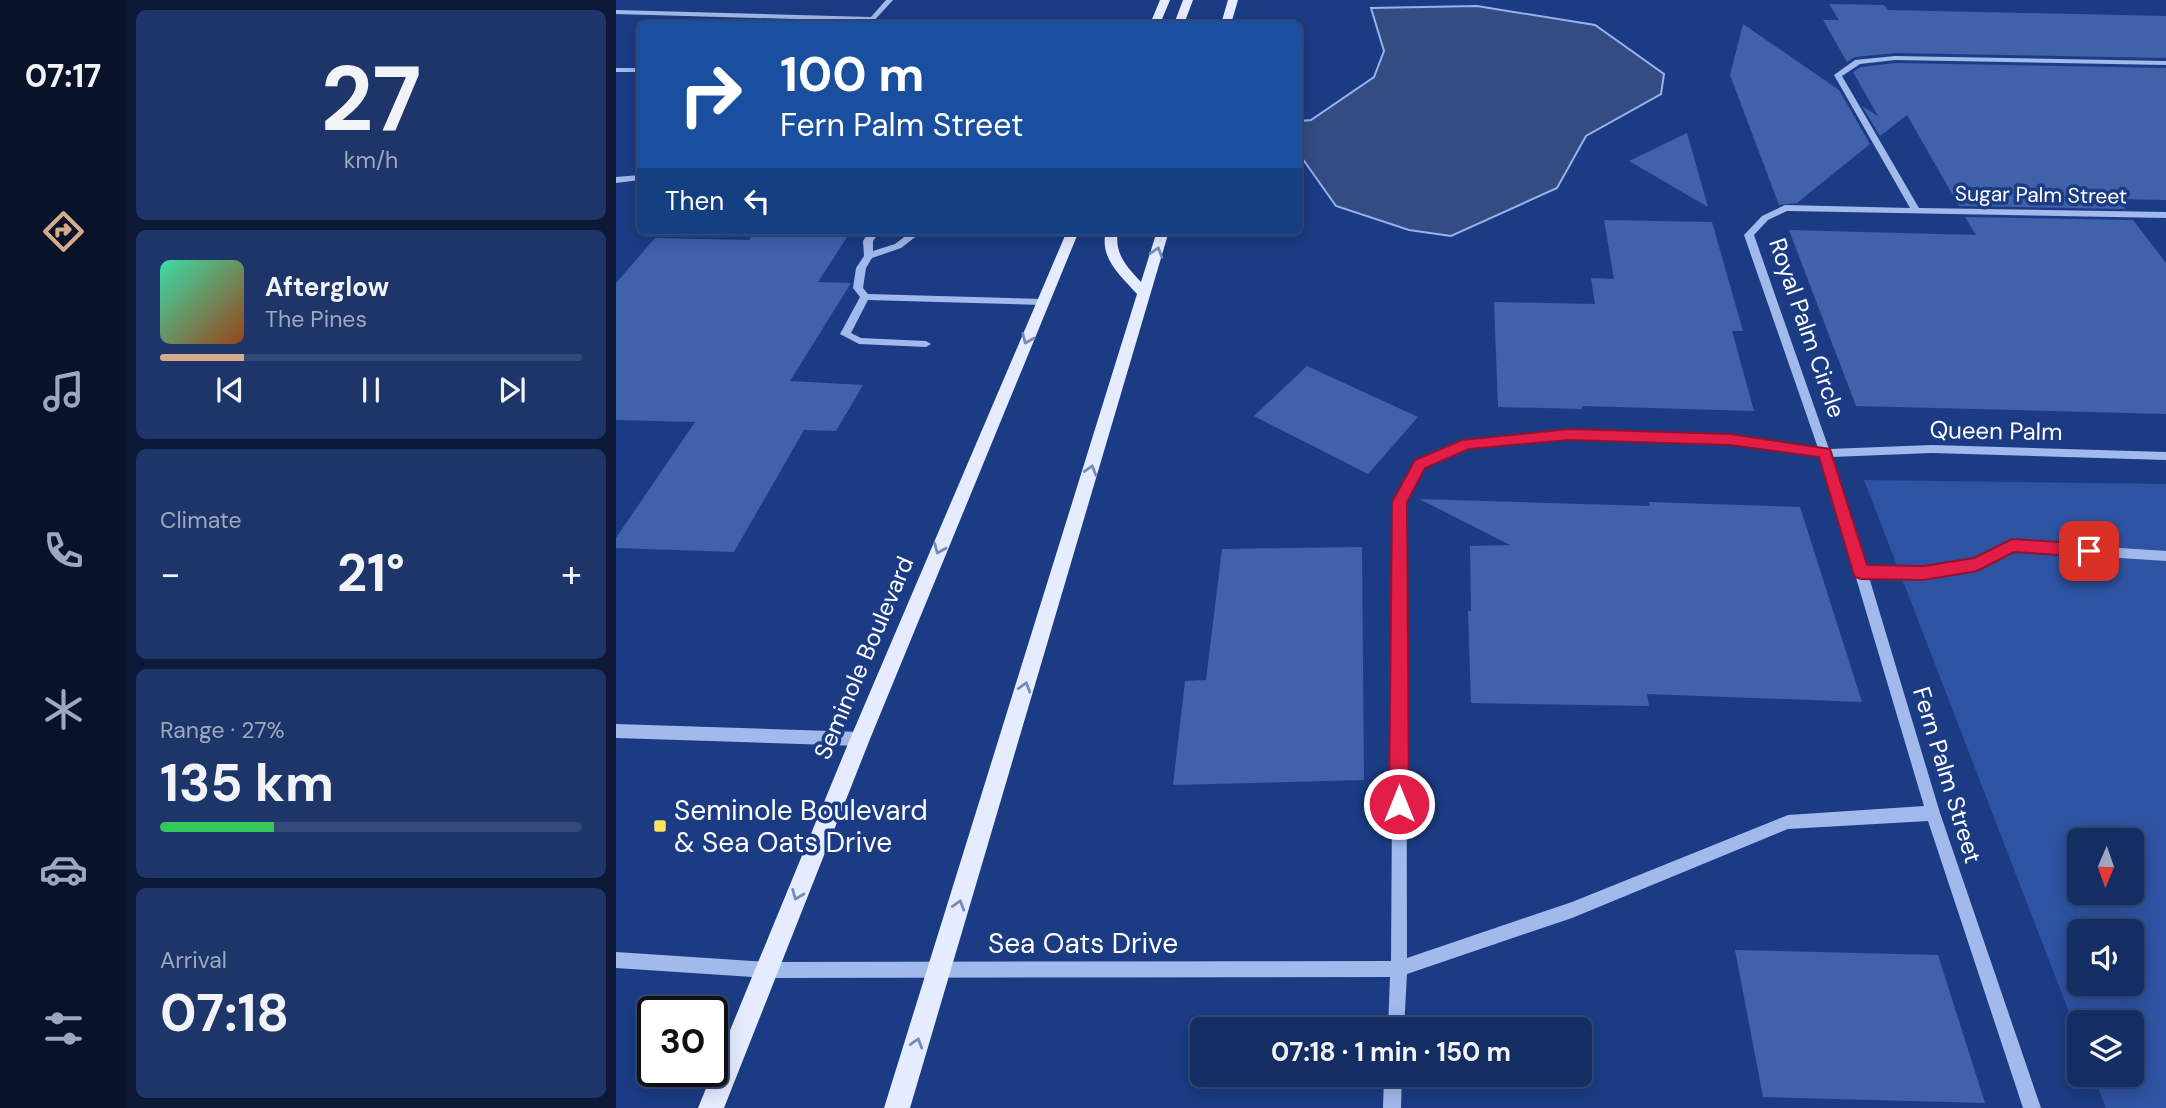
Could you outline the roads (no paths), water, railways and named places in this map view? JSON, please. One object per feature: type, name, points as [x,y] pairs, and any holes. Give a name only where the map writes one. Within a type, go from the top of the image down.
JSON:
[{"type":"main road","points":[[1155,21],[1165,0]]},
{"type":"main road","points":[[1180,21],[1188,0]]},
{"type":"main road","points":[[1227,21],[1233,0]]},
{"type":"main road","name":"Seminole Boulevard","points":[[711,1108],[860,739],[1071,235]]},
{"type":"main road","points":[[1111,235],[1112,257],[1144,293]]},
{"type":"main road","points":[[897,1108],[1162,235]]},
{"type":"street","points":[[872,21],[890,0]]},
{"type":"street","points":[[616,12],[846,21]]},
{"type":"street","points":[[1915,209],[1839,75],[1858,62],[1895,58],[2166,63]]},
{"type":"street","points":[[616,70],[637,70]]},
{"type":"street","points":[[616,180],[637,178]]},
{"type":"street","name":"Royal Palm Circle","points":[[1397,1017],[1400,502],[1420,464],[1467,443],[1569,434],[1730,440],[1825,453],[1749,235],[1765,218],[1785,208],[1915,209]]},
{"type":"street","name":"Sugar Palm Street","points":[[1915,209],[2166,215]]},
{"type":"street","points":[[865,297],[858,288],[861,268],[869,256],[868,240],[872,235]]},
{"type":"street","points":[[869,256],[898,246],[913,235]]},
{"type":"street","points":[[865,297],[1043,302]]},
{"type":"street","points":[[865,297],[845,334],[859,341],[926,344]]},
{"type":"street","name":"Queen Palm","points":[[1825,453],[1932,449],[2166,456]]},
{"type":"street","name":"Fern Palm Street","points":[[1825,453],[1933,813],[2032,1108]]},
{"type":"street","points":[[1861,572],[1924,573],[1977,564],[2012,545],[2166,556]]},
{"type":"street","points":[[616,731],[860,739]]},
{"type":"street","name":"Sea Oats Drive","points":[[616,960],[767,971],[1399,969],[1572,910],[1788,822],[1933,813]]},
{"type":"street","points":[[1392,1108],[1393,1087]]},
{"type":"place","name":"Seminole Boulevard & Sea Oats Drive","points":[[660,826]]}]
